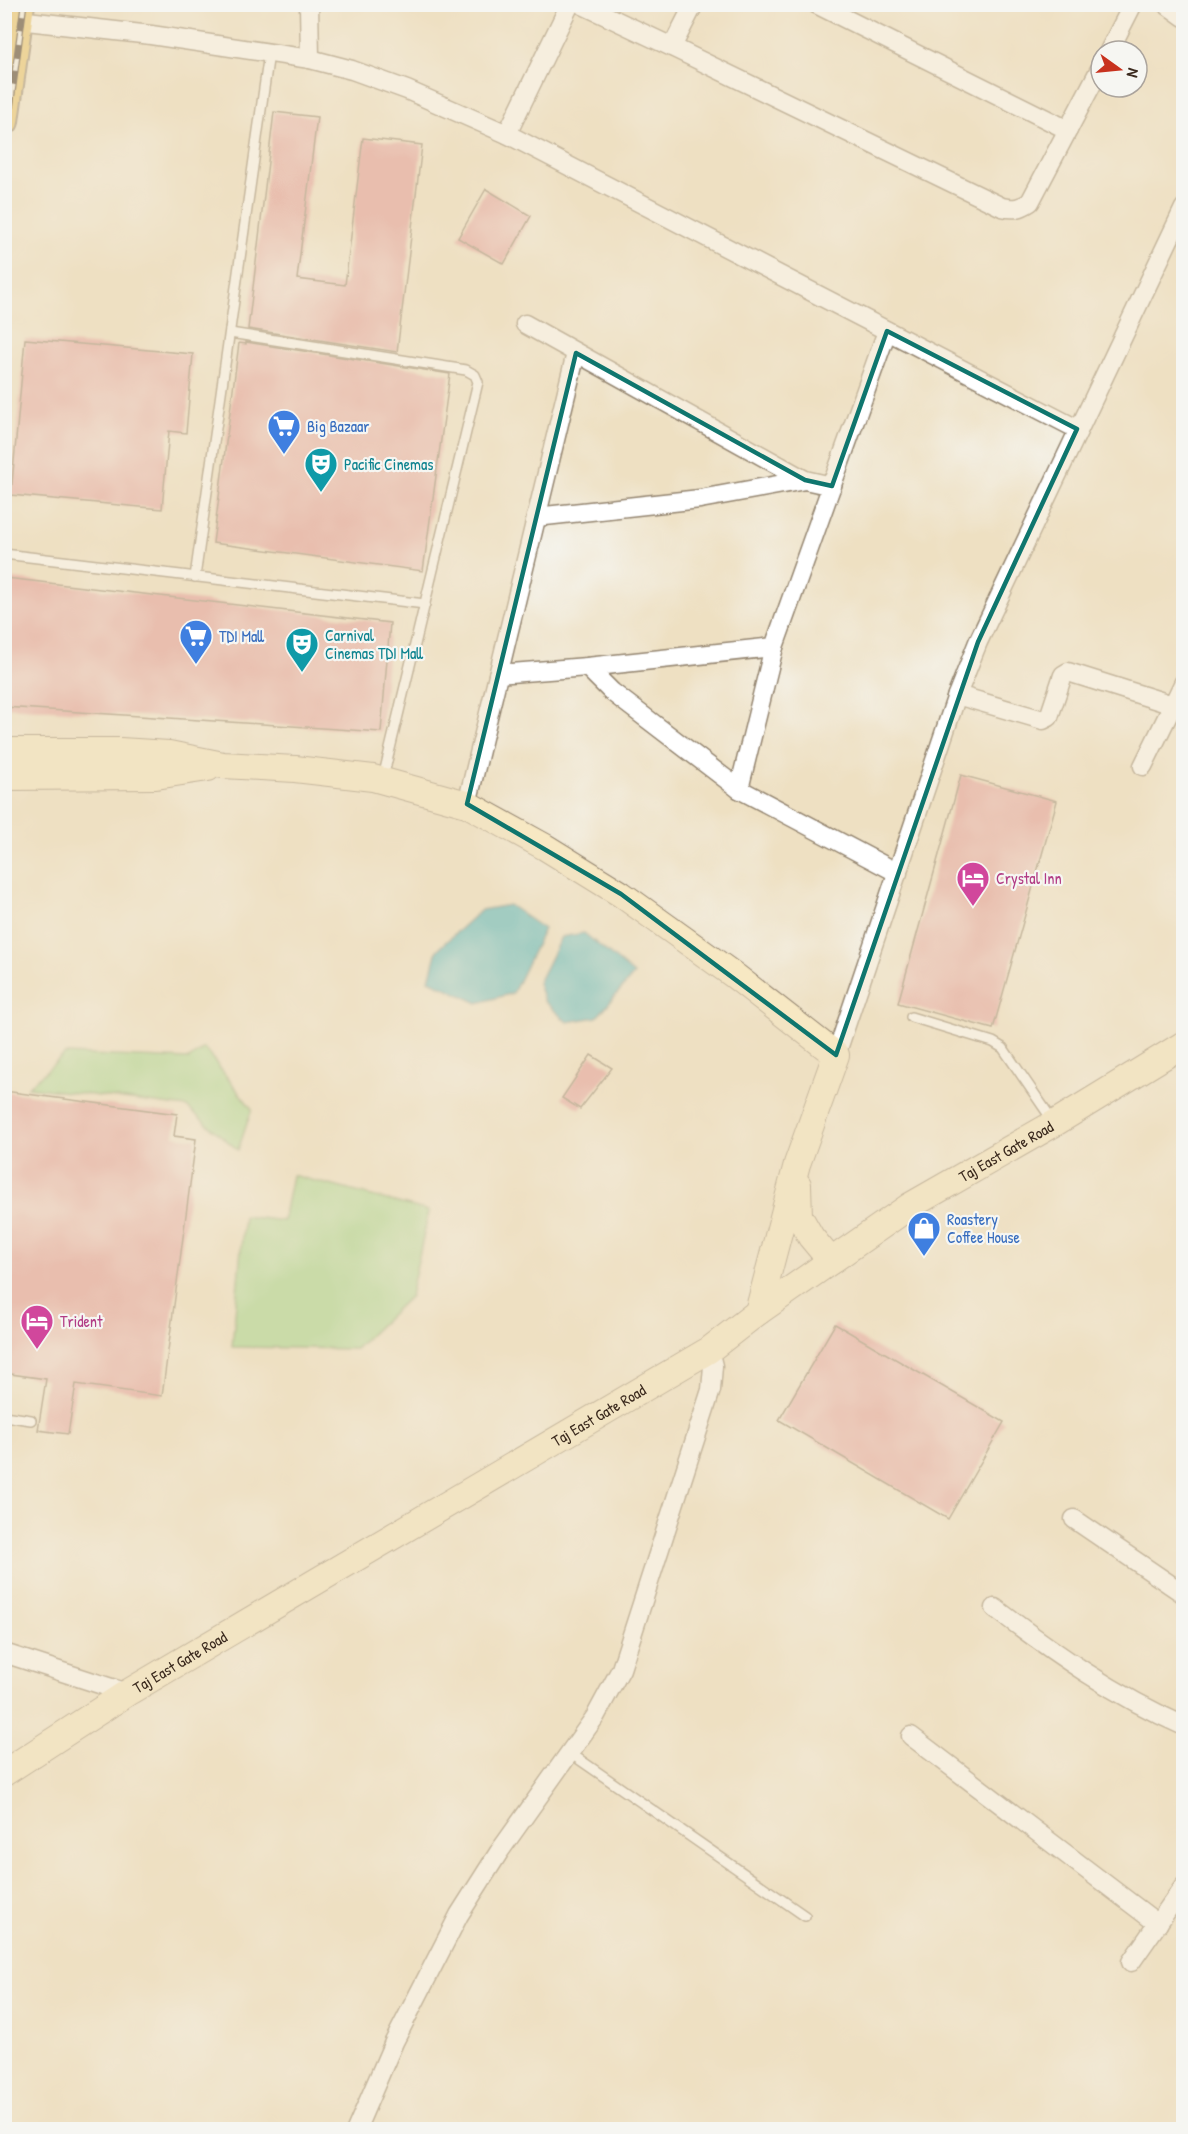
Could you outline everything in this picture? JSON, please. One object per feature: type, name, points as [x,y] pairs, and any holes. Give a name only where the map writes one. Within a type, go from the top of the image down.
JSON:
[{"type":"main road","points":[[4,121],[19,12]]},
{"type":"main road","points":[[4,751],[120,751],[169,754],[223,765],[295,769],[382,780],[467,804],[621,894],[735,976],[836,1055],[797,1164],[758,1312]]},
{"type":"main road","points":[[4,777],[156,776],[223,765]]},
{"type":"main road","name":"Taj East Gate Road","points":[[4,1773],[127,1693],[709,1350],[758,1312],[910,1206],[1055,1123],[1184,1044]]},
{"type":"main road","points":[[797,1164],[799,1216],[811,1237],[831,1261]]},
{"type":"street","points":[[309,4],[310,59]]},
{"type":"street","points":[[507,134],[570,4]]},
{"type":"street","points":[[581,4],[992,202],[1011,209],[1022,208],[1030,202],[1089,89]]},
{"type":"street","points":[[672,46],[694,4]]},
{"type":"street","points":[[816,4],[1068,130]]},
{"type":"street","points":[[1115,39],[1133,4]]},
{"type":"street","points":[[1166,4],[1184,17]]},
{"type":"street","points":[[19,12],[310,59],[352,69],[406,90],[507,134],[1077,429]]},
{"type":"street","points":[[836,1055],[957,695],[978,642],[1077,429],[1184,208]]},
{"type":"street","points":[[525,324],[805,480],[832,486]]},
{"type":"street","points":[[739,789],[774,647],[887,331]]},
{"type":"street","points":[[467,804],[576,353]]},
{"type":"street","points":[[536,517],[700,500],[805,480]]},
{"type":"street","points":[[498,674],[774,647]]},
{"type":"street","points":[[587,667],[612,692],[739,789],[898,873]]},
{"type":"street","points":[[957,695],[1046,720],[1063,675],[1072,672],[1173,705]]},
{"type":"street","points":[[1143,766],[1184,682]]},
{"type":"street","points":[[356,2130],[394,2042],[459,1915],[499,1852],[570,1754],[595,1716],[621,1669],[711,1390],[713,1366],[709,1350]]},
{"type":"street","points":[[1074,1519],[1184,1594]]},
{"type":"street","points":[[995,1608],[1090,1675],[1155,1713],[1184,1726]]},
{"type":"street","points":[[4,1653],[127,1693]]},
{"type":"street","points":[[911,1736],[1158,1924]]},
{"type":"street","points":[[1131,1962],[1184,1886]]},
{"type":"lane","points":[[195,577],[269,53]]},
{"type":"lane","points":[[230,333],[466,370],[475,375],[478,382],[382,780]]},
{"type":"lane","points":[[4,554],[425,604]]},
{"type":"lane","points":[[911,1017],[993,1042],[1003,1048],[1055,1123]]},
{"type":"lane","points":[[4,1416],[31,1420]]},
{"type":"lane","points":[[570,1754],[805,1916]]},
{"type":"highlighted area","points":[[887,331],[1077,429],[978,642],[836,1055],[621,894],[467,804],[576,353],[805,480],[832,486]]},
{"type":"green space","points":[[204,1048],[252,1109],[238,1150],[187,1107],[28,1087],[65,1054],[189,1059]]},
{"type":"green space","points":[[292,1175],[429,1211],[410,1296],[355,1349],[232,1347],[244,1216],[283,1221]]},
{"type":"water","points":[[509,905],[544,929],[513,993],[478,1003],[429,980],[437,950],[481,910]]},
{"type":"water","points":[[584,933],[634,974],[597,1017],[567,1022],[544,1001],[538,983],[561,937]]},
{"type":"building","points":[[274,112],[317,117],[297,279],[345,285],[363,138],[422,145],[397,352],[248,329]]},
{"type":"building","points":[[486,189],[531,216],[504,264],[458,238]]},
{"type":"building","points":[[25,339],[193,354],[186,433],[169,431],[162,509],[11,495]]},
{"type":"building","points":[[246,342],[450,374],[423,571],[213,543],[239,343],[246,344]]},
{"type":"building","name":"TDI Mall","points":[[6,578],[390,623],[381,732],[4,707],[4,590]]},
{"type":"building","points":[[961,775],[1057,801],[993,1029],[898,1003]]},
{"type":"building","points":[[591,1055],[612,1068],[580,1109],[562,1098]]},
{"type":"building","name":"Trident","points":[[4,1091],[177,1114],[174,1136],[196,1139],[162,1396],[76,1384],[68,1434],[38,1430],[46,1379],[4,1373]]},
{"type":"building","points":[[835,1324],[1004,1422],[948,1519],[779,1420]]},
{"type":"railway","points":[[4,34],[8,4]]},
{"type":"railway","points":[[4,154],[24,4]]},
{"type":"place","name":"Big Bazaar","points":[[284,455]]},
{"type":"place","name":"Pacific Cinemas","points":[[321,493]]},
{"type":"place","name":"TDI Mall","points":[[196,665]]},
{"type":"place","name":"Carnival Cinemas TDI Mall","points":[[302,673]]},
{"type":"place","name":"Crystal Inn","points":[[973,907]]},
{"type":"place","name":"Roastery Coffee House","points":[[924,1257]]},
{"type":"place","name":"Trident","points":[[37,1350]]}]
